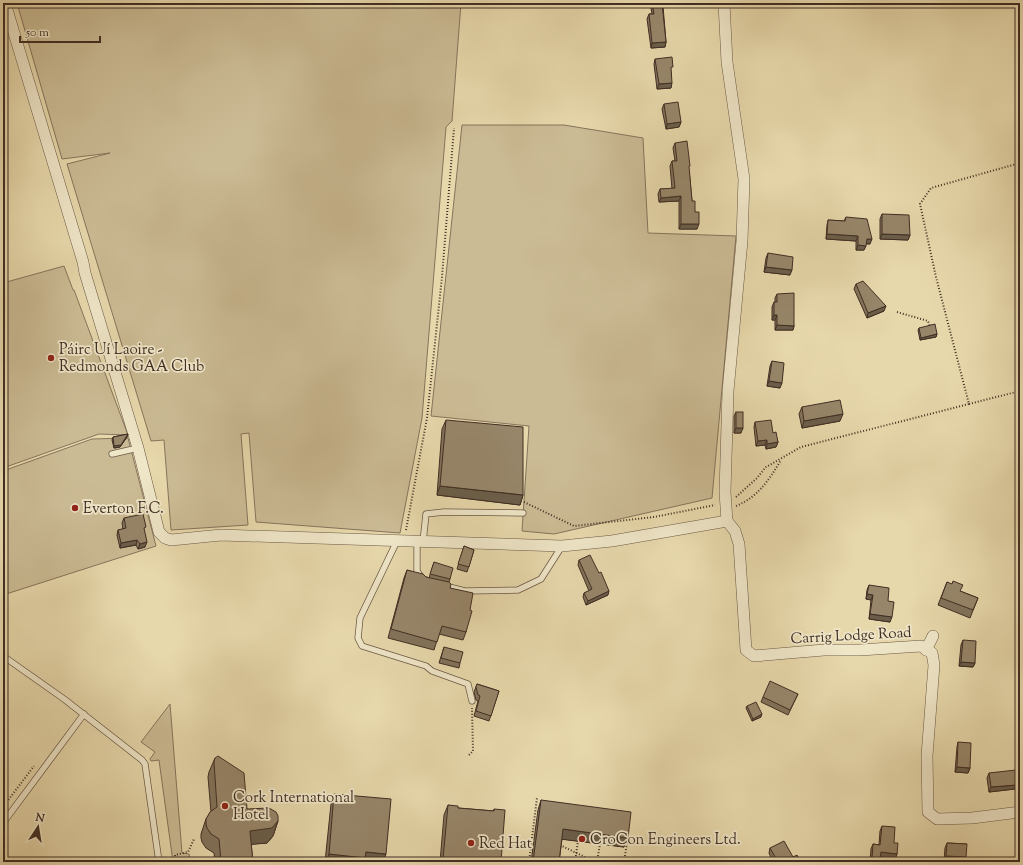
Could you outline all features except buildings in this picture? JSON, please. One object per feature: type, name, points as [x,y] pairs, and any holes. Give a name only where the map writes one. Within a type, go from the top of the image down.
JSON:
[{"type":"street","points":[[5,3],[56,168],[85,273],[138,448],[159,532],[171,540],[222,535],[562,546],[612,540],[727,516],[724,492],[728,391],[742,241],[744,179],[727,62],[724,34],[724,3]]},
{"type":"street","name":"Carrig Lodge Road","points":[[727,516],[735,531],[739,544],[746,650],[754,656],[824,650],[860,650],[921,646],[932,653],[934,665],[927,756],[928,812],[937,819],[972,818],[1020,812]]},
{"type":"street","points":[[926,650],[933,636]]},
{"type":"lane","points":[[112,454],[138,448]]},
{"type":"lane","points":[[424,581],[417,571],[420,542],[426,514],[444,512],[523,513]]},
{"type":"lane","points":[[400,541],[360,618],[358,638],[362,646],[426,666],[432,671],[468,684],[472,701]]},
{"type":"lane","points":[[438,584],[465,591],[518,590],[541,579],[562,546]]},
{"type":"lane","points":[[3,656],[84,714],[138,756],[145,764],[159,862]]},
{"type":"lane","points":[[3,823],[84,714]]},
{"type":"path","points":[[400,541],[427,418],[442,277],[454,128]]},
{"type":"path","points":[[969,404],[936,277],[920,204],[931,188],[1020,163]]},
{"type":"path","points":[[897,312],[928,321],[930,328]]},
{"type":"path","points":[[734,499],[757,478],[766,467],[801,447],[1020,391]]},
{"type":"path","points":[[727,516],[760,491],[772,476],[781,459]]},
{"type":"path","points":[[524,502],[574,526],[654,517],[715,505]]},
{"type":"path","points":[[469,755],[473,751],[472,701]]},
{"type":"path","points":[[529,862],[537,798]]},
{"type":"path","points":[[624,862],[628,832]]},
{"type":"path","points":[[176,862],[175,855],[188,852],[194,840]]},
{"type":"path","points":[[575,862],[578,841]]},
{"type":"path","points":[[559,844],[596,862],[600,844]]},
{"type":"shaded area","points":[[17,3],[461,3],[452,121],[446,127],[422,418],[400,533],[256,522],[249,433],[241,434],[248,525],[171,530],[164,440],[151,441],[67,164],[110,153],[62,159]]},
{"type":"shaded area","points":[[462,125],[564,125],[643,138],[648,233],[736,236],[712,498],[554,534],[522,531],[529,426],[431,416]]},
{"type":"shaded area","name":"Páirc Uí Laoire - Redmonds GAA Club","points":[[64,266],[128,435],[99,434],[3,468],[3,283]]},
{"type":"shaded area","name":"Everton F.C.","points":[[128,438],[156,546],[3,595],[3,471],[92,439]]},
{"type":"shaded area","points":[[170,704],[182,853],[189,854],[190,859],[187,862],[173,862],[159,760],[151,761],[150,759],[155,752],[141,742]]},
{"type":"place","name":"Páirc Uí Laoire - Redmonds GAA Club","points":[[51,358]]},
{"type":"place","name":"Everton F.C.","points":[[75,508]]},
{"type":"place","name":"Cork International Hotel","points":[[225,806]]},
{"type":"place","name":"CroCon Engineers Ltd.","points":[[582,839]]},
{"type":"place","name":"Red Hat","points":[[471,843]]}]
